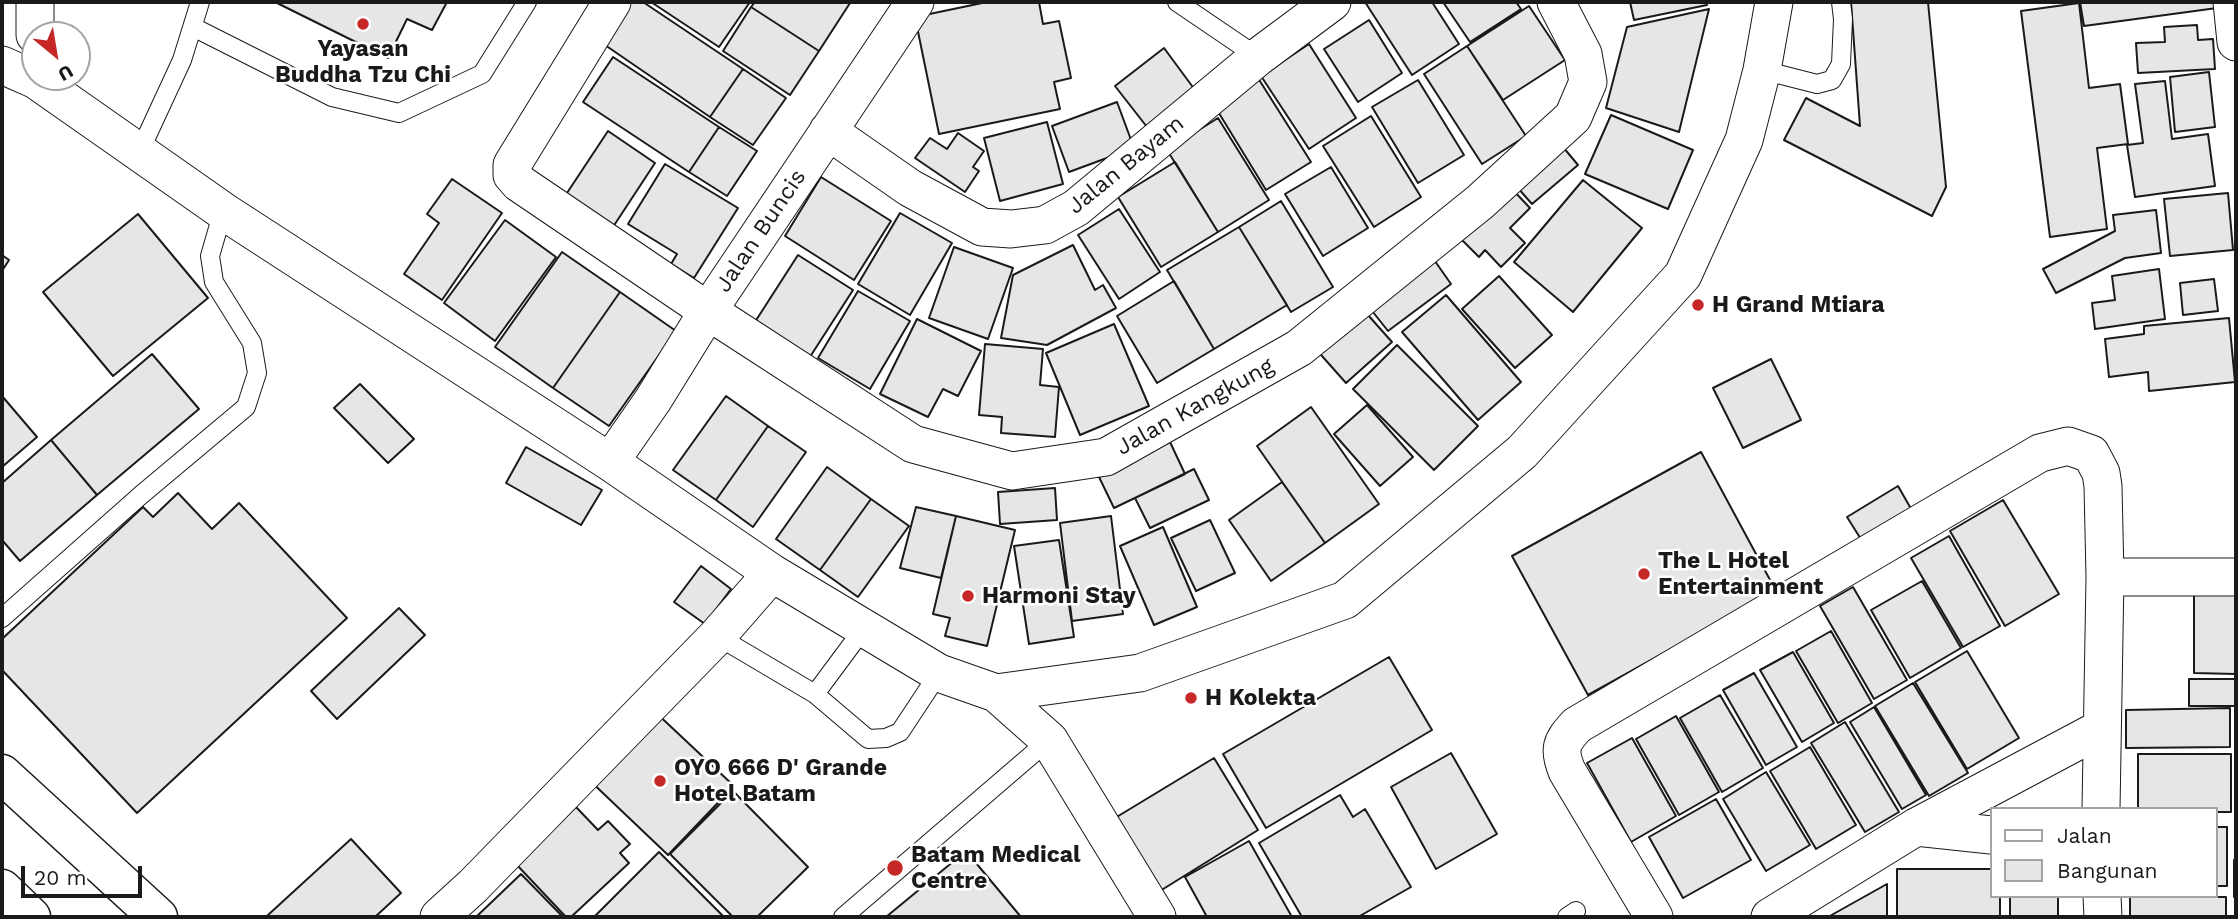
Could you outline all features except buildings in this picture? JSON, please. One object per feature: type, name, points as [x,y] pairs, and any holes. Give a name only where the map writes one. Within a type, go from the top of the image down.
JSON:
[{"type":"main road","points":[[2,774],[158,917]]},
{"type":"main road","points":[[2,889],[31,917]]},
{"type":"street","points":[[34,2],[35,21]]},
{"type":"street","name":"Jalan Kangkung","points":[[612,2],[512,165],[512,176],[708,311],[913,444],[1012,471],[1106,457],[1299,348],[1480,202],[1573,117],[1588,82],[1583,54],[1556,2]]},
{"type":"street","name":"Jalan Buncis","points":[[610,462],[915,2]]},
{"type":"street","points":[[996,693],[1140,673],[1345,600],[1522,452],[1683,275],[1744,140],[1762,70],[1774,2]]},
{"type":"street","points":[[2232,2],[2236,41]]},
{"type":"street","name":"Jalan Bayam","points":[[828,131],[910,187],[982,227],[1011,229],[1045,225],[1076,208],[1322,4]]},
{"type":"street","points":[[2,65],[21,73]]},
{"type":"street","points":[[53,91],[223,211],[610,462],[772,573],[939,673],[996,693],[1049,740],[1157,917]]},
{"type":"street","points":[[1654,917],[1567,771],[1561,756],[1564,738],[1577,725],[2040,453],[2068,446],[2091,454],[2101,473],[2105,577],[2101,807]]},
{"type":"street","points":[[439,917],[473,886],[717,636],[772,573]]},
{"type":"street","points":[[2105,577],[2236,577]]},
{"type":"street","points":[[1770,917],[1916,827],[2102,727]]},
{"type":"street","points":[[1916,827],[1990,835]]},
{"type":"street","points":[[2102,898],[2103,917]]},
{"type":"lane","points":[[139,153],[163,105],[200,2]]},
{"type":"lane","points":[[193,27],[332,97],[398,113],[482,74],[527,2]]},
{"type":"lane","points":[[1177,2],[1258,57]]},
{"type":"lane","points":[[1762,70],[1817,84],[1832,80],[1841,64],[1841,2]]},
{"type":"lane","points":[[2,618],[141,495],[246,407],[257,373],[252,343],[214,282],[210,256],[223,211]]},
{"type":"lane","points":[[815,694],[864,628]]},
{"type":"lane","points":[[717,636],[815,694],[869,739],[886,738],[900,732],[939,673]]},
{"type":"lane","points":[[843,917],[1049,740]]},
{"type":"place","name":"Yayasan Buddha Tzu Chi","points":[[363,24]]},
{"type":"place","name":"H Grand Mtiara","points":[[1698,305]]},
{"type":"place","name":"The L Hotel Entertainment","points":[[1644,574]]},
{"type":"place","name":"Harmoni Stay","points":[[968,596]]},
{"type":"place","name":"H Kolekta","points":[[1191,698]]},
{"type":"place","name":"OYO 666 D' Grande Hotel Batam","points":[[660,781]]},
{"type":"place","name":"Batam Medical Centre","points":[[895,868]]}]
